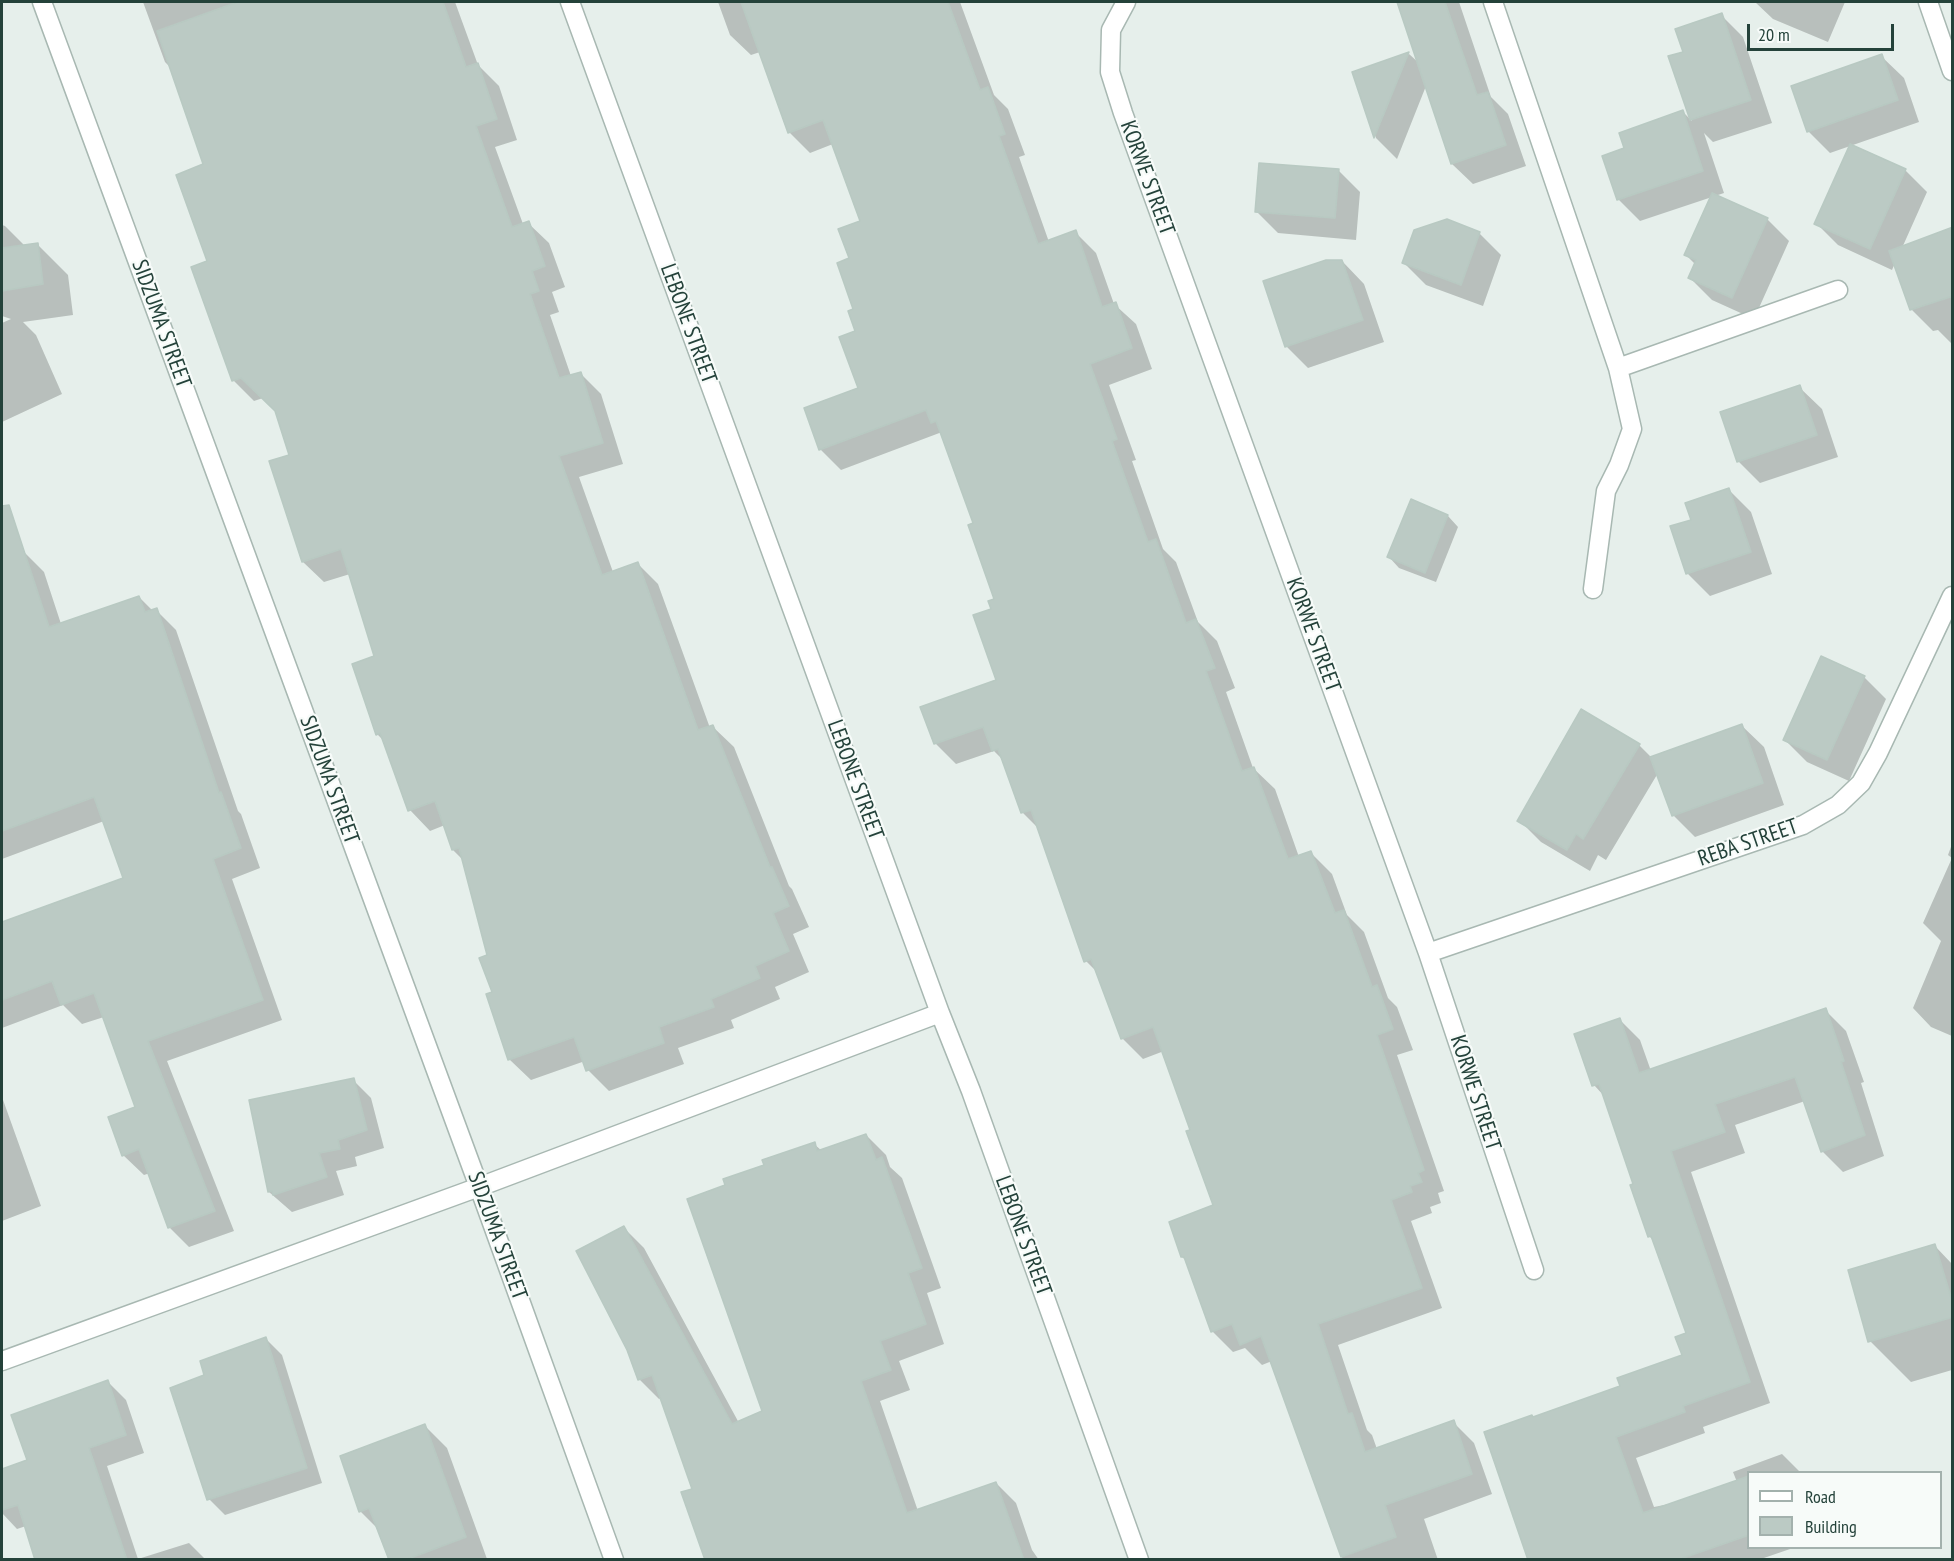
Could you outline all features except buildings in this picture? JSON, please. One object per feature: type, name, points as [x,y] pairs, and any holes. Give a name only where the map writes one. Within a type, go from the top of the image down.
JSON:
[{"type":"street","name":"SIDZUMA STREET","points":[[42,2],[479,1187],[614,1560]]},
{"type":"street","name":"LEBONE STREET","points":[[570,2],[940,1013],[974,1100],[1139,1560]]},
{"type":"street","name":"KORWE STREET","points":[[1126,2],[1111,30],[1110,72],[1127,125],[1428,953],[1534,1270]]},
{"type":"street","points":[[1493,2],[1618,368],[1632,429],[1619,465],[1606,491],[1593,589]]},
{"type":"street","points":[[1928,2],[1953,71]]},
{"type":"street","points":[[1618,368],[1838,290]]},
{"type":"street","name":"REBA STREET","points":[[1428,953],[1803,825],[1838,805],[1861,783],[1878,753],[1953,596]]},
{"type":"street","points":[[2,1361],[479,1187],[940,1013]]}]
